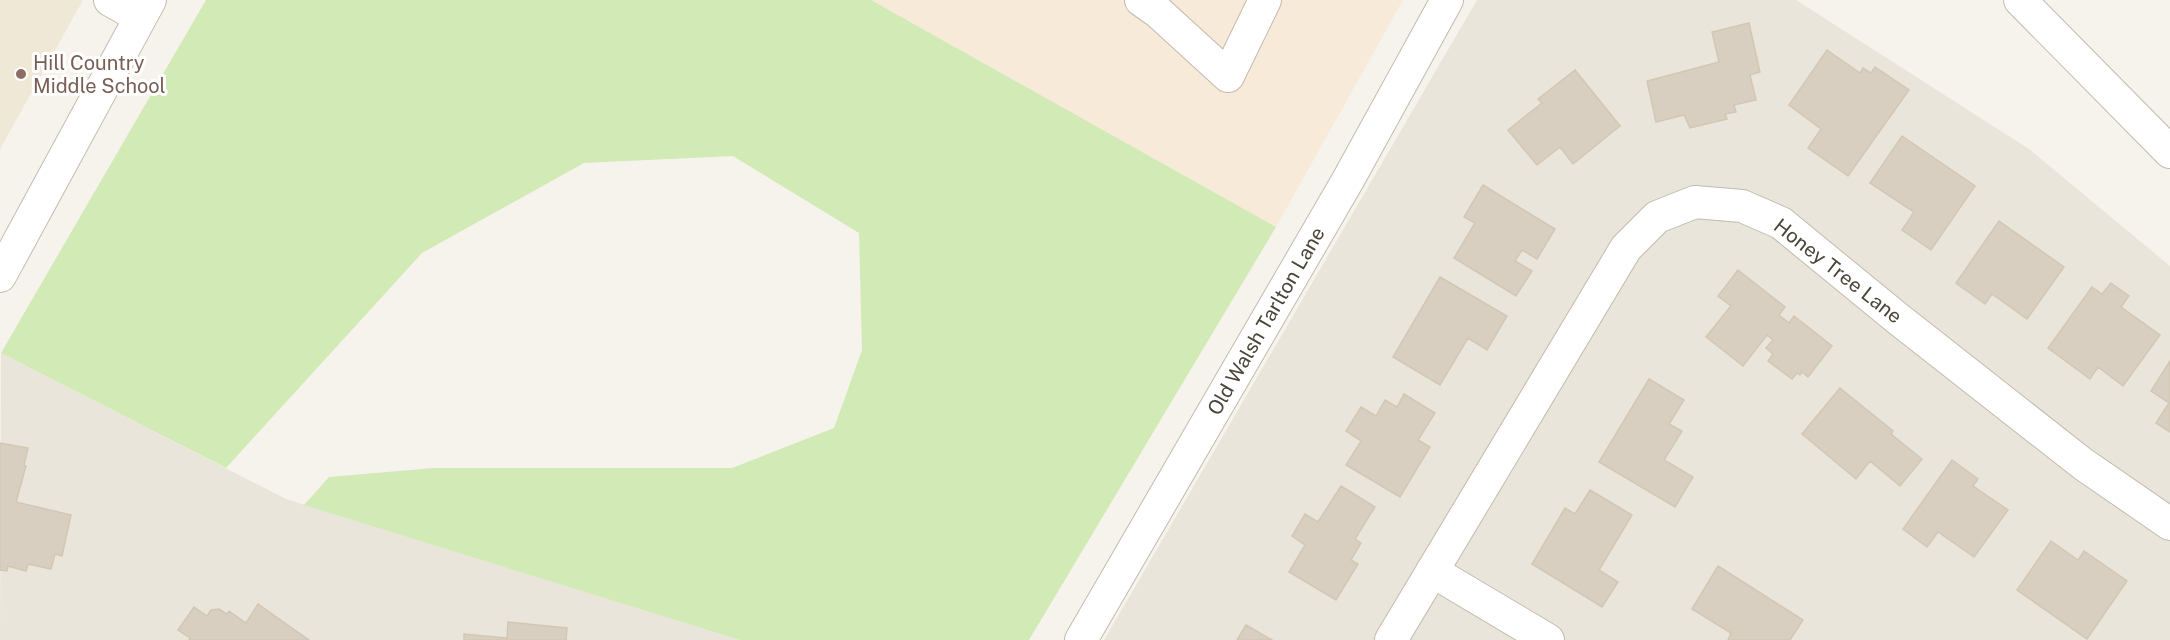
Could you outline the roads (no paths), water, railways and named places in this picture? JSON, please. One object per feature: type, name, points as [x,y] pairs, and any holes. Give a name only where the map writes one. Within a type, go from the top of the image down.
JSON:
[{"type":"street","points":[[0,276],[145,8],[110,0]]},
{"type":"street","points":[[1141,0],[1158,12],[1228,76],[1265,0]]},
{"type":"street","name":"Old Walsh Tarlton Lane","points":[[1081,640],[1348,180],[1447,0]]},
{"type":"street","points":[[2020,0],[2170,152]]},
{"type":"street","name":"Honey Tree Lane","points":[[1391,640],[1626,248],[1657,217],[1695,202],[1742,206],[1781,223],[1897,318],[2084,464],[2170,524]]},
{"type":"street","points":[[1432,571],[1548,640]]},
{"type":"place","name":"Hill Country Middle School","points":[[21,74]]}]
